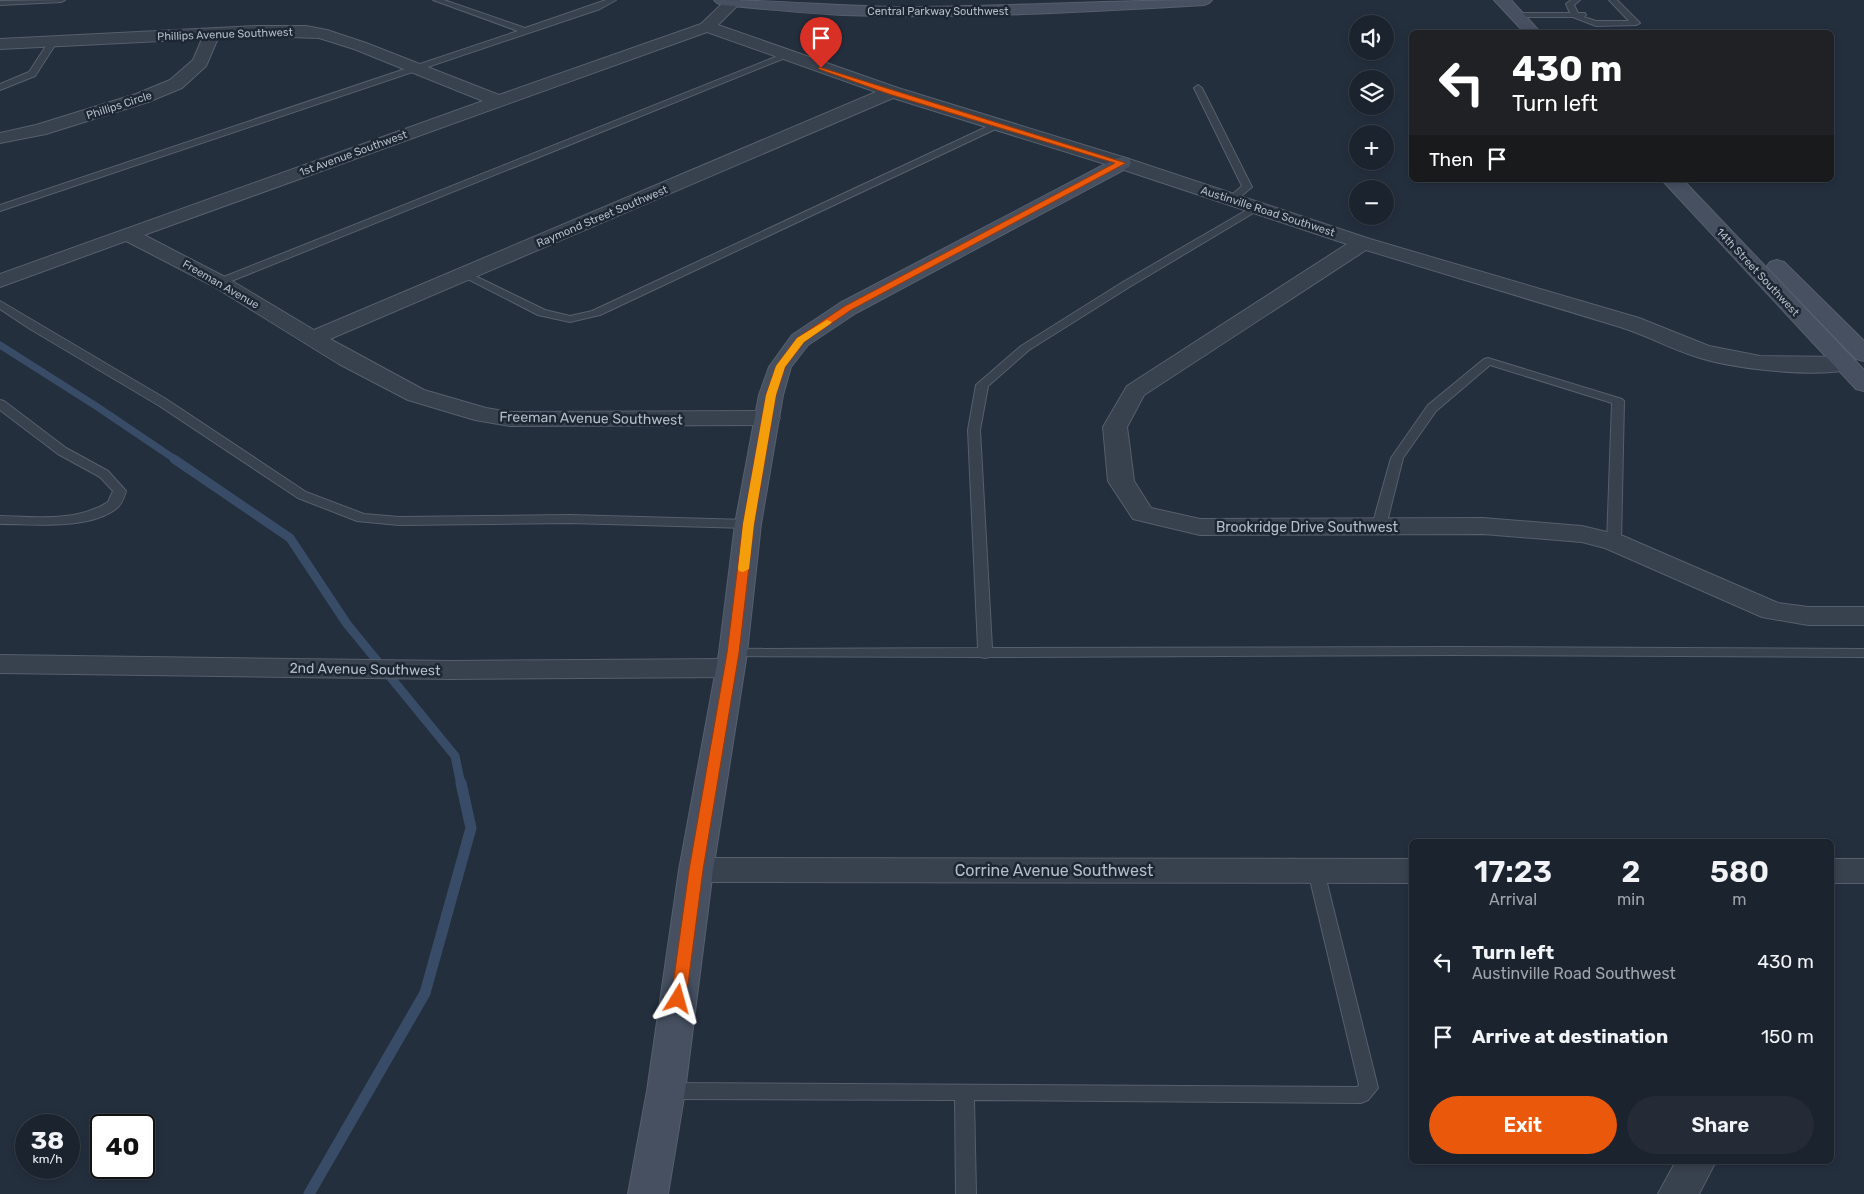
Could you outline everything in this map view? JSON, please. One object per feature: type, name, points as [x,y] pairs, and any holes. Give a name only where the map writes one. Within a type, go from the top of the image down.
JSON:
[{"type":"street","name":"Central Parkway Southwest","points":[[728,1],[999,0]]},
{"type":"street","name":"Central Parkway Southwest","points":[[728,1],[808,10],[976,12],[1204,0]]},
{"type":"street","points":[[1502,0],[1530,30]]},
{"type":"street","points":[[1522,0],[1550,30]]},
{"type":"street","points":[[707,28],[728,1]]},
{"type":"street","name":"Austinville Road Southwest","points":[[707,28],[892,92],[1122,163],[1363,243],[1631,324],[1703,352],[1760,363],[1844,364]]},
{"type":"street","name":"1st Avenue Southwest","points":[[0,281],[126,234],[707,28]]},
{"type":"street","name":"Phillips Avenue Southwest","points":[[0,44],[287,30],[321,33],[498,101]]},
{"type":"street","name":"Phillips Circle","points":[[0,138],[40,130],[142,98],[176,84],[200,62],[212,34]]},
{"type":"street","name":"Raymond Street Southwest","points":[[312,338],[892,92]]},
{"type":"street","points":[[648,1194],[666,1090],[696,870],[732,661],[748,524],[771,395],[780,366],[800,340],[848,308],[1122,163]]},
{"type":"street","name":"14th Street Southwest","points":[[1674,182],[1844,364]]},
{"type":"street","name":"14th Street Southwest","points":[[1696,182],[1864,354]]},
{"type":"street","name":"Freeman Avenue","points":[[126,234],[220,282],[312,338]]},
{"type":"street","name":"Brookridge Drive Southwest","points":[[1363,243],[1135,391],[1115,427],[1121,481],[1142,514],[1200,527],[1483,526],[1582,534],[1614,542],[1772,611],[1808,616],[1864,616]]},
{"type":"street","name":"Freeman Avenue Southwest","points":[[312,338],[416,395],[483,415],[510,418],[625,420],[768,418]]},
{"type":"street","points":[[1844,364],[1864,384]]},
{"type":"street","name":"2nd Avenue Southwest","points":[[0,664],[450,670],[732,661]]},
{"type":"street","name":"Corrine Avenue Southwest","points":[[696,870],[1409,871]]},
{"type":"street","points":[[1834,872],[1864,871]]},
{"type":"street","points":[[1678,1194],[1695,1164]]},
{"type":"lane","points":[[0,3],[60,0]]},
{"type":"lane","points":[[436,0],[525,31]]},
{"type":"lane","points":[[0,208],[597,7],[612,0]]},
{"type":"lane","points":[[1576,0],[1570,4],[1573,12],[1582,21],[1594,24],[1636,23],[1620,9]]},
{"type":"lane","points":[[1573,12],[1581,8]]},
{"type":"lane","points":[[1517,16],[1573,12],[1588,15]]},
{"type":"lane","points":[[0,87],[32,74],[53,42]]},
{"type":"lane","points":[[220,282],[786,56]]},
{"type":"lane","points":[[1198,88],[1246,188],[1232,199]]},
{"type":"lane","points":[[465,274],[542,313],[570,319],[596,313],[997,125]]},
{"type":"lane","points":[[985,654],[974,430],[982,386],[1025,348],[1257,207]]},
{"type":"lane","points":[[0,304],[162,402],[302,495],[362,518],[398,521],[570,519],[748,524]]},
{"type":"lane","points":[[1379,526],[1397,458],[1432,408],[1488,361],[1618,401],[1614,542]]},
{"type":"lane","points":[[0,404],[62,451],[104,474],[120,491],[114,504],[97,515],[55,520],[0,520]]},
{"type":"lane","points":[[732,661],[985,654],[1441,651],[1864,653]]},
{"type":"lane","points":[[666,1090],[1361,1095],[1369,1088],[1316,871]]},
{"type":"lane","points":[[964,1092],[966,1194]]},
{"type":"waterway","points":[[0,345],[176,460]]},
{"type":"waterway","points":[[174,459],[290,538],[347,624],[455,756],[461,785]]},
{"type":"waterway","points":[[309,1194],[425,993],[471,828],[461,783]]},
{"type":"slow traffic","points":[[743,569],[748,524],[771,395],[780,366],[800,340],[827,322]]},
{"type":"route","points":[[678,999],[696,870],[733,653],[748,524],[771,395],[780,366],[800,340],[848,308],[1122,163],[892,92],[821,68]]}]
